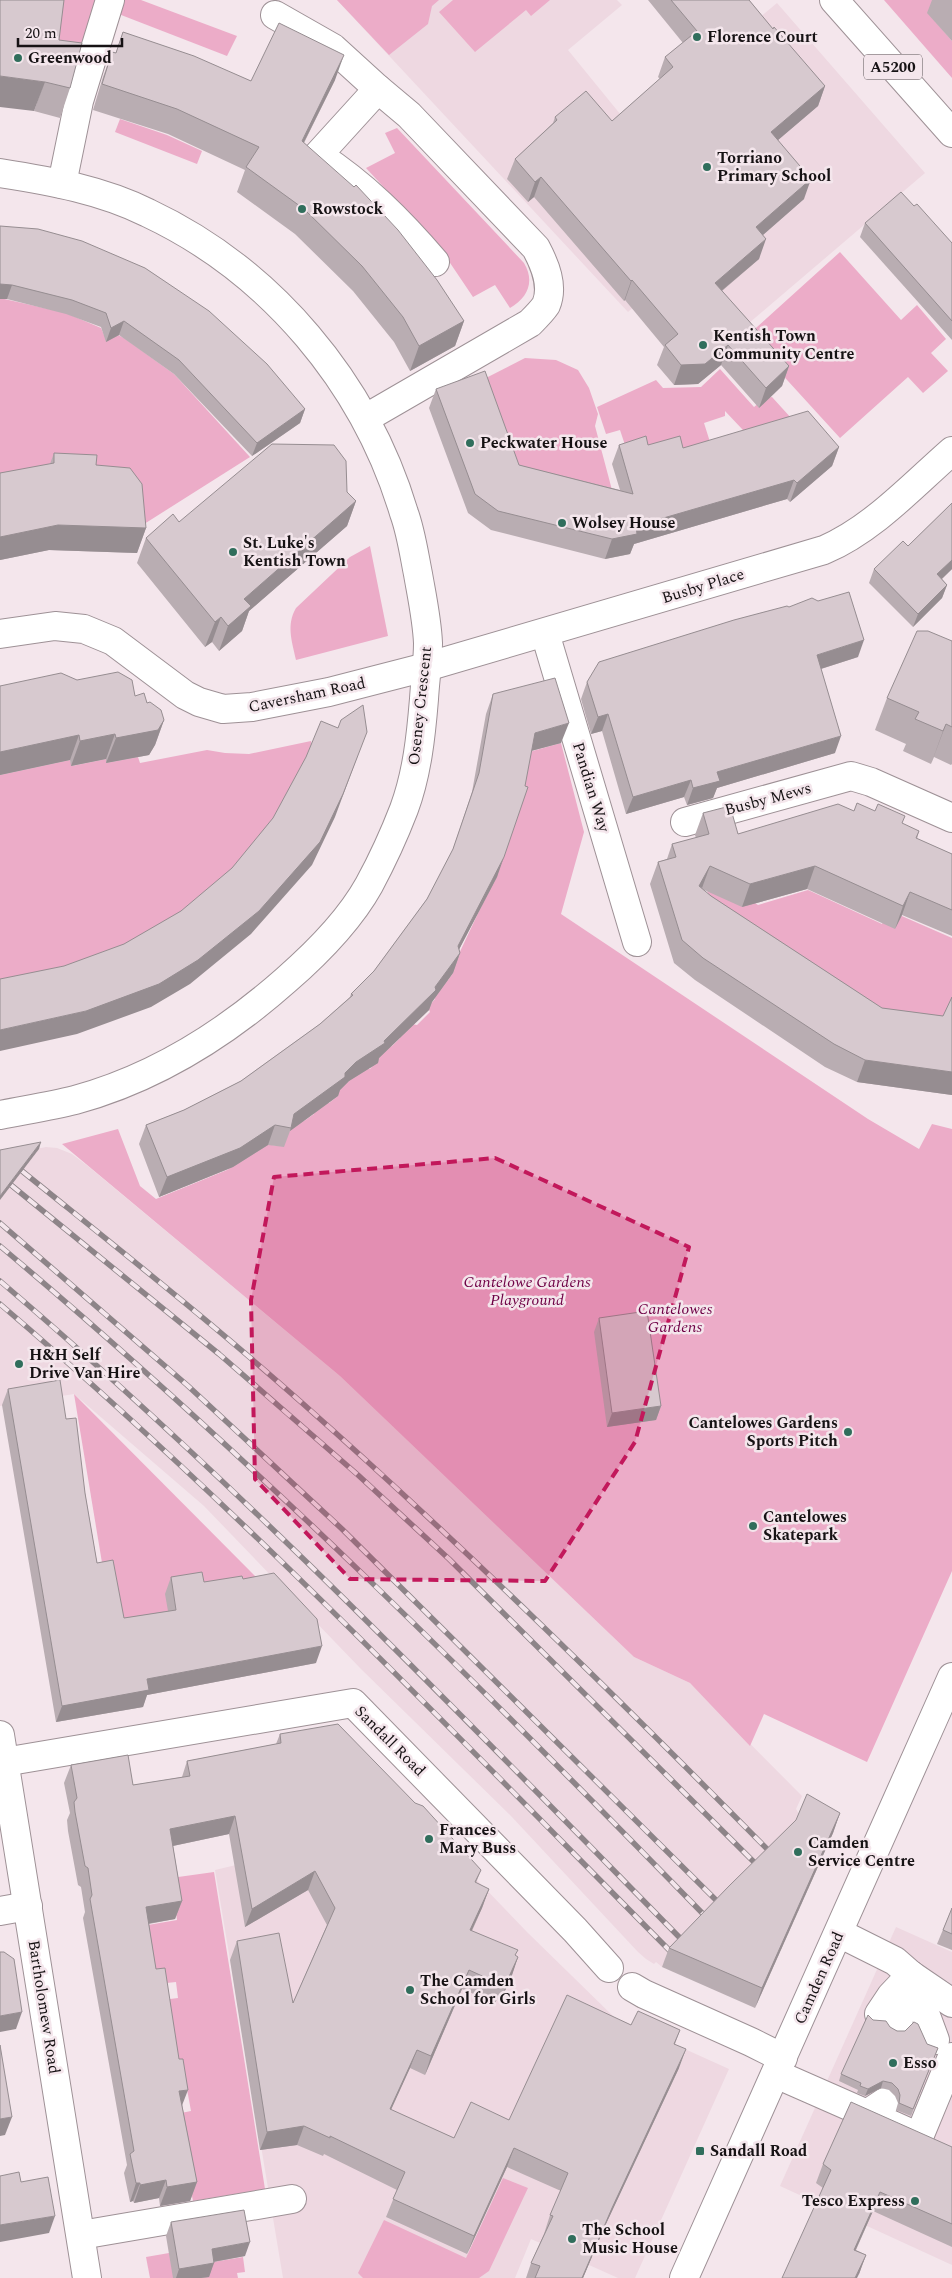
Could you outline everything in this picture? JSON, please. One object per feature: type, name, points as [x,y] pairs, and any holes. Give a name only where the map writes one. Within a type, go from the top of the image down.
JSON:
[{"type":"main road","points":[[62,184],[79,101],[110,0]]},
{"type":"main road","name":"A5200","points":[[834,0],[952,133]]},
{"type":"main road","points":[[275,15],[333,48],[409,114],[536,248],[546,270],[549,290],[545,305],[530,323],[366,418]]},
{"type":"main road","points":[[378,89],[318,154],[375,197],[406,228],[435,262]]},
{"type":"main road","name":"Oseney Crescent","points":[[0,173],[62,184],[122,201],[149,213],[201,242],[243,272],[313,341],[366,418],[385,460],[405,514],[422,595],[428,643],[417,756],[405,808],[368,888],[310,959],[255,1008],[176,1060],[128,1082],[76,1100],[0,1115]]},
{"type":"main road","name":"Busby Place","points":[[426,667],[824,550],[843,542],[887,508],[952,451]]},
{"type":"main road","name":"Caversham Road","points":[[0,634],[55,626],[84,629],[113,641],[185,695],[212,707],[223,709],[283,702],[426,667]]},
{"type":"main road","name":"Pandian Way","points":[[545,633],[637,942]]},
{"type":"main road","name":"Busby Mews","points":[[685,822],[851,776],[871,782],[952,818]]},
{"type":"main road","name":"Camden Road","points":[[684,2278],[952,1678]]},
{"type":"main road","name":"Sandall Road","points":[[4,1762],[353,1703],[563,1917],[609,1968]]},
{"type":"main road","name":"Bartholomew Road","points":[[0,1735],[87,2278]]},
{"type":"main road","points":[[0,1911],[28,1906]]},
{"type":"main road","points":[[839,1932],[895,1961],[952,2003]]},
{"type":"main road","points":[[632,1987],[751,2042],[779,2066],[862,2103],[919,2137],[916,2033],[911,1974]]},
{"type":"main road","points":[[911,1974],[916,2033]]},
{"type":"main road","points":[[81,2235],[292,2199]]},
{"type":"highlighted area","points":[[495,1158],[689,1247],[635,1442],[545,1581],[350,1579],[255,1479],[251,1300],[274,1177]]},
{"type":"shaded area","name":"Torriano Primary School","points":[[337,0],[617,0],[622,5],[568,50],[625,120],[697,70],[777,3],[925,173],[735,335],[680,266],[628,312]]},
{"type":"shaded area","points":[[46,1147],[57,1148],[72,1154],[89,1167],[340,1376],[634,1657],[690,1683],[802,1796],[796,1809],[799,1814],[789,1840],[662,1967],[656,1962],[654,1964],[646,1959],[638,1952],[511,1816],[361,1669],[204,1506],[74,1394],[0,1406],[0,1156]]},
{"type":"shaded area","name":"The Camden School for Girls","points":[[420,1821],[527,1932],[614,2017],[729,2069],[635,2278],[618,2278],[531,2239],[515,2278],[283,2278],[215,1870]]},
{"type":"shaded area","points":[[896,1927],[952,1952],[952,2265],[780,2186]]},
{"type":"green space","points":[[61,0],[99,0],[81,49],[55,46]]},
{"type":"green space","points":[[120,0],[141,0],[237,36],[227,56],[116,13]]},
{"type":"green space","points":[[337,0],[439,0],[432,6],[428,24],[389,55]]},
{"type":"green space","points":[[453,0],[550,0],[531,16],[526,10],[475,52],[439,12]]},
{"type":"green space","points":[[884,0],[942,0],[928,13],[952,41],[952,78]]},
{"type":"green space","points":[[120,119],[167,135],[202,151],[197,164],[115,132]]},
{"type":"green space","points":[[397,128],[524,263],[529,276],[528,288],[521,299],[510,308],[495,285],[473,297],[440,248],[366,168],[395,153],[385,133]]},
{"type":"green space","points":[[840,252],[901,320],[917,305],[946,339],[931,353],[948,371],[923,393],[908,377],[840,438],[747,336]]},
{"type":"green space","points":[[0,298],[66,313],[101,328],[104,335],[111,339],[118,335],[124,338],[174,374],[250,457],[141,526],[0,497]]},
{"type":"green space","points":[[525,358],[556,360],[578,370],[589,388],[598,414],[595,426],[612,490],[521,471],[482,380]]},
{"type":"green space","points":[[720,369],[754,407],[765,398],[772,397],[792,419],[759,447],[725,411],[725,416],[704,423],[710,442],[643,463],[628,454],[620,430],[606,434],[597,407],[656,380],[663,388],[701,387]]},
{"type":"green space","points":[[370,546],[388,636],[296,660],[291,621],[296,608],[350,557]]},
{"type":"green space","points":[[311,741],[312,745],[297,781],[264,841],[172,934],[0,1001],[0,775],[70,760],[72,766],[106,759],[106,763],[138,757],[140,763],[207,750],[249,754]]},
{"type":"green space","name":"Cantelowes Gardens","points":[[561,743],[584,832],[561,914],[868,1119],[919,1149],[932,1124],[952,1129],[952,1571],[867,1762],[764,1714],[750,1746],[690,1683],[634,1657],[340,1376],[62,1144],[118,1129],[140,1186],[156,1199],[227,1170],[267,1144],[277,1146],[287,1130],[299,1118],[304,1121],[314,1114],[314,1107],[322,1102],[329,1103],[338,1096],[338,1088],[362,1068],[370,1069],[377,1061],[376,1054],[392,1046],[400,1038],[399,1030],[406,1023],[417,1025],[430,1012],[428,1007],[435,999],[433,992],[440,982],[448,980],[453,973],[451,965],[456,960],[499,869],[529,752]]},
{"type":"green space","points":[[701,870],[750,888],[755,903],[758,905],[808,890],[882,924],[888,910],[952,938],[952,1002],[932,1035],[717,924]]},
{"type":"green space","points":[[74,1394],[268,1589],[173,1639],[114,1635]]},
{"type":"green space","points":[[214,1872],[265,2189],[193,2201],[176,2114],[191,2111],[184,2073],[174,2075],[162,2000],[178,1998],[176,1982],[157,1984],[148,1925],[177,1920],[171,1878]]},
{"type":"green space","points":[[503,2178],[528,2188],[489,2271],[479,2278],[363,2278],[358,2273],[384,2220],[466,2258]]},
{"type":"green space","points":[[169,2253],[184,2278],[150,2278],[146,2257]]},
{"type":"green space","points":[[243,2257],[245,2272],[237,2273],[238,2278],[201,2278],[209,2276],[207,2263]]},
{"type":"building","name":"Greenwood","points":[[0,0],[64,0],[59,40],[82,43],[70,88],[45,82],[0,76]]},
{"type":"building","points":[[671,0],[749,0],[825,86],[771,132],[811,179],[756,227],[766,239],[715,283],[789,366],[766,388],[728,345],[705,364],[681,365],[665,345],[678,334],[541,177],[535,182],[515,159],[557,120],[555,117],[586,91],[612,121],[673,67],[665,57],[697,31]]},
{"type":"building","points":[[279,23],[344,55],[302,141],[354,187],[356,185],[398,230],[437,280],[464,321],[419,346],[403,317],[362,266],[304,209],[246,167],[259,147],[177,109],[102,84],[112,52],[116,53],[123,32],[194,56],[251,81]]},
{"type":"building","points":[[901,192],[914,206],[917,204],[952,243],[952,321],[865,223]]},
{"type":"building","points":[[0,226],[38,229],[82,241],[145,268],[209,311],[267,364],[305,409],[257,443],[179,360],[124,321],[111,328],[106,313],[72,300],[12,285],[0,284]]},
{"type":"building","points":[[485,371],[519,465],[633,494],[619,445],[646,436],[648,445],[680,436],[683,448],[808,411],[839,447],[797,483],[794,480],[636,526],[637,534],[612,539],[498,511],[475,494],[436,389]]},
{"type":"building","name":"St. Luke's Kentish Town","points":[[272,444],[334,445],[346,461],[347,492],[356,501],[244,599],[251,606],[228,626],[221,617],[215,622],[146,538],[173,514],[179,522]]},
{"type":"building","points":[[54,453],[97,455],[96,465],[130,468],[142,484],[146,528],[58,525],[0,537],[0,473],[54,463]]},
{"type":"building","points":[[952,503],[952,560],[937,574],[947,585],[918,614],[874,569],[903,541],[908,546]]},
{"type":"building","points":[[849,592],[864,640],[817,655],[841,736],[717,772],[720,781],[693,788],[691,780],[633,797],[608,714],[598,717],[587,682],[599,662],[734,620],[789,607],[812,598],[818,601]]},
{"type":"building","points":[[917,631],[928,631],[952,641],[952,727],[946,724],[943,731],[915,719],[919,712],[887,698]]},
{"type":"building","points":[[118,672],[132,680],[135,696],[144,693],[147,703],[150,702],[161,710],[164,720],[158,730],[116,738],[115,734],[80,741],[79,735],[0,752],[0,686],[61,673],[77,680]]},
{"type":"building","points":[[555,678],[569,723],[535,733],[525,786],[528,787],[504,857],[458,946],[460,953],[435,987],[436,990],[384,1041],[385,1043],[356,1062],[345,1073],[345,1077],[294,1114],[291,1128],[275,1125],[240,1148],[167,1177],[146,1125],[184,1110],[241,1081],[320,1024],[353,995],[351,994],[374,971],[427,899],[453,849],[479,773],[493,694]]},
{"type":"building","points":[[363,705],[367,732],[343,794],[320,842],[259,911],[198,960],[159,984],[86,1011],[0,1030],[0,979],[64,966],[124,944],[181,911],[232,868],[273,818],[306,757],[321,721],[338,728],[341,720]]},
{"type":"building","points":[[857,803],[875,811],[878,804],[905,816],[902,823],[919,831],[916,838],[952,854],[952,910],[910,892],[903,906],[815,866],[750,884],[710,866],[699,886],[711,896],[882,1008],[943,1016],[952,997],[952,1072],[865,1060],[834,1044],[703,958],[682,940],[658,862],[676,857],[672,844],[709,834],[703,813],[730,806],[738,834],[838,804],[854,811]]},
{"type":"building","points":[[41,1142],[0,1196],[0,1150]]},
{"type":"building","points":[[647,1311],[661,1406],[612,1413],[599,1318]]},
{"type":"building","points":[[60,1380],[66,1419],[76,1418],[85,1493],[97,1563],[113,1560],[124,1618],[176,1610],[171,1577],[202,1572],[204,1582],[242,1576],[243,1579],[274,1573],[317,1619],[322,1646],[147,1679],[149,1690],[62,1706],[8,1389]]},
{"type":"building","points":[[338,1724],[415,1803],[423,1806],[481,1870],[475,1882],[489,1889],[470,1930],[518,1950],[515,1955],[518,1957],[507,1981],[504,1980],[502,1985],[469,1970],[431,2056],[417,2050],[390,2109],[454,2138],[471,2102],[509,2120],[567,1995],[631,2025],[638,2011],[680,2030],[674,2044],[686,2049],[612,2208],[582,2278],[535,2278],[540,2266],[531,2263],[553,2216],[550,2215],[568,2173],[514,2148],[474,2236],[393,2199],[405,2172],[330,2136],[330,2138],[304,2126],[267,2132],[237,1941],[279,1933],[293,2003],[335,1908],[315,1871],[252,1909],[235,1816],[170,1829],[182,1901],[146,1907],[156,1969],[165,1968],[179,2059],[183,2059],[188,2090],[179,2091],[197,2182],[167,2187],[166,2180],[140,2185],[140,2183],[136,2183],[130,2154],[134,2151],[90,1899],[92,1895],[88,1868],[85,1866],[75,1812],[74,1802],[77,1798],[71,1765],[128,1755],[133,1785],[190,1776],[187,1761],[281,1743],[280,1734]]},
{"type":"building","points":[[807,1794],[840,1813],[762,1988],[669,1948],[796,1820]]},
{"type":"building","points":[[952,1908],[952,1934],[943,1930]]},
{"type":"building","points":[[0,1952],[4,1952],[14,1959],[22,2012],[0,2016]]},
{"type":"building","points":[[868,2015],[873,2020],[886,2021],[890,2027],[897,2031],[905,2031],[914,2022],[918,2024],[927,2044],[938,2048],[913,2109],[899,2103],[900,2095],[898,2089],[892,2083],[883,2081],[868,2089],[860,2086],[861,2083],[841,2074]]},
{"type":"building","points":[[0,2045],[12,2117],[0,2119]]},
{"type":"building","points":[[851,2102],[952,2147],[952,2224],[880,2192],[854,2250],[866,2255],[855,2278],[782,2278],[831,2170],[823,2164]]},
{"type":"building","points":[[19,2172],[21,2182],[48,2177],[55,2216],[0,2225],[0,2176]]},
{"type":"building","points":[[244,2210],[250,2242],[212,2249],[214,2263],[179,2269],[171,2222]]},
{"type":"railway","points":[[22,1171],[233,1343],[362,1457],[541,1625],[773,1855]]},
{"type":"railway","points":[[11,1185],[219,1354],[358,1475],[449,1559],[760,1868]]},
{"type":"railway","points":[[0,1223],[187,1385],[342,1529],[722,1906]]},
{"type":"railway","points":[[0,1246],[184,1407],[363,1574],[537,1745],[708,1919]]},
{"type":"railway","points":[[0,1281],[178,1439],[350,1604],[685,1943]]},
{"type":"railway","points":[[0,1304],[175,1460],[344,1622],[674,1955]]},
{"type":"place","name":"Florence Court","points":[[697,37]]},
{"type":"place","name":"Greenwood","points":[[18,58]]},
{"type":"place","name":"Torriano Primary School","points":[[707,167]]},
{"type":"place","name":"Rowstock","points":[[302,209]]},
{"type":"place","name":"Kentish Town Community Centre","points":[[703,345]]},
{"type":"place","name":"Peckwater House","points":[[470,443]]},
{"type":"place","name":"Wolsey House","points":[[562,523]]},
{"type":"place","name":"St. Luke's Kentish Town","points":[[233,552]]},
{"type":"place","name":"H&H Self Drive Van Hire","points":[[19,1364]]},
{"type":"place","name":"Cantelowes Gardens Sports Pitch","points":[[848,1432]]},
{"type":"place","name":"Cantelowes Skatepark","points":[[753,1526]]},
{"type":"place","name":"Frances Mary Buss","points":[[429,1839]]},
{"type":"place","name":"Camden Service Centre","points":[[798,1852]]},
{"type":"place","name":"The Camden School for Girls","points":[[410,1990]]},
{"type":"place","name":"Esso","points":[[893,2063]]},
{"type":"place","name":"Sandall Road","points":[[700,2151]]},
{"type":"place","name":"Tesco Express","points":[[915,2201]]},
{"type":"place","name":"The School Music House","points":[[572,2239]]},
{"type":"park label","name":"Cantelowe Gardens Playground","points":[[527,1291]]}]
